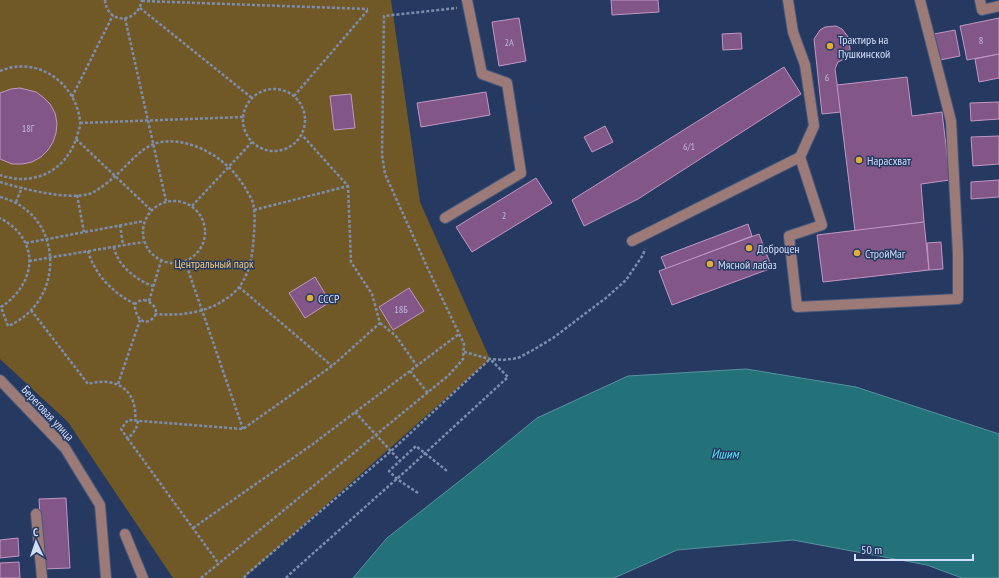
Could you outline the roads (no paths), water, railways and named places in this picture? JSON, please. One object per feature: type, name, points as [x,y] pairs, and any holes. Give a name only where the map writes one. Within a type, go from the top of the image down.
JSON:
[{"type":"street","points":[[632,241],[800,157],[814,126],[805,65],[793,32],[788,0]]},
{"type":"street","points":[[800,157],[822,225],[789,236],[797,307],[958,299],[951,121],[920,0]]},
{"type":"street","points":[[980,0],[982,10],[999,6]]},
{"type":"street","points":[[445,218],[521,173],[508,83],[482,74],[468,3]]},
{"type":"street","name":"Береговая улица","points":[[0,380],[65,448],[100,505],[106,578]]},
{"type":"street","points":[[36,514],[42,578]]},
{"type":"street","points":[[126,534],[143,578]]},
{"type":"water","name":"Ишим","points":[[746,369],[856,387],[999,434],[999,578],[962,578],[927,565],[793,540],[677,550],[614,578],[353,578],[387,538],[537,418],[628,376]]},
{"type":"place","name":"Трактиръ на Пушкинской","points":[[830,46]]},
{"type":"place","name":"Нарасхват","points":[[859,160]]},
{"type":"place","name":"Доброцен","points":[[749,248]]},
{"type":"place","name":"СтройМаг","points":[[857,253]]},
{"type":"place","name":"Мясной лабаз","points":[[710,264]]},
{"type":"place","name":"СССР","points":[[310,298]]},
{"type":"park label","name":"Центральный парк","points":[[214,263]]}]
